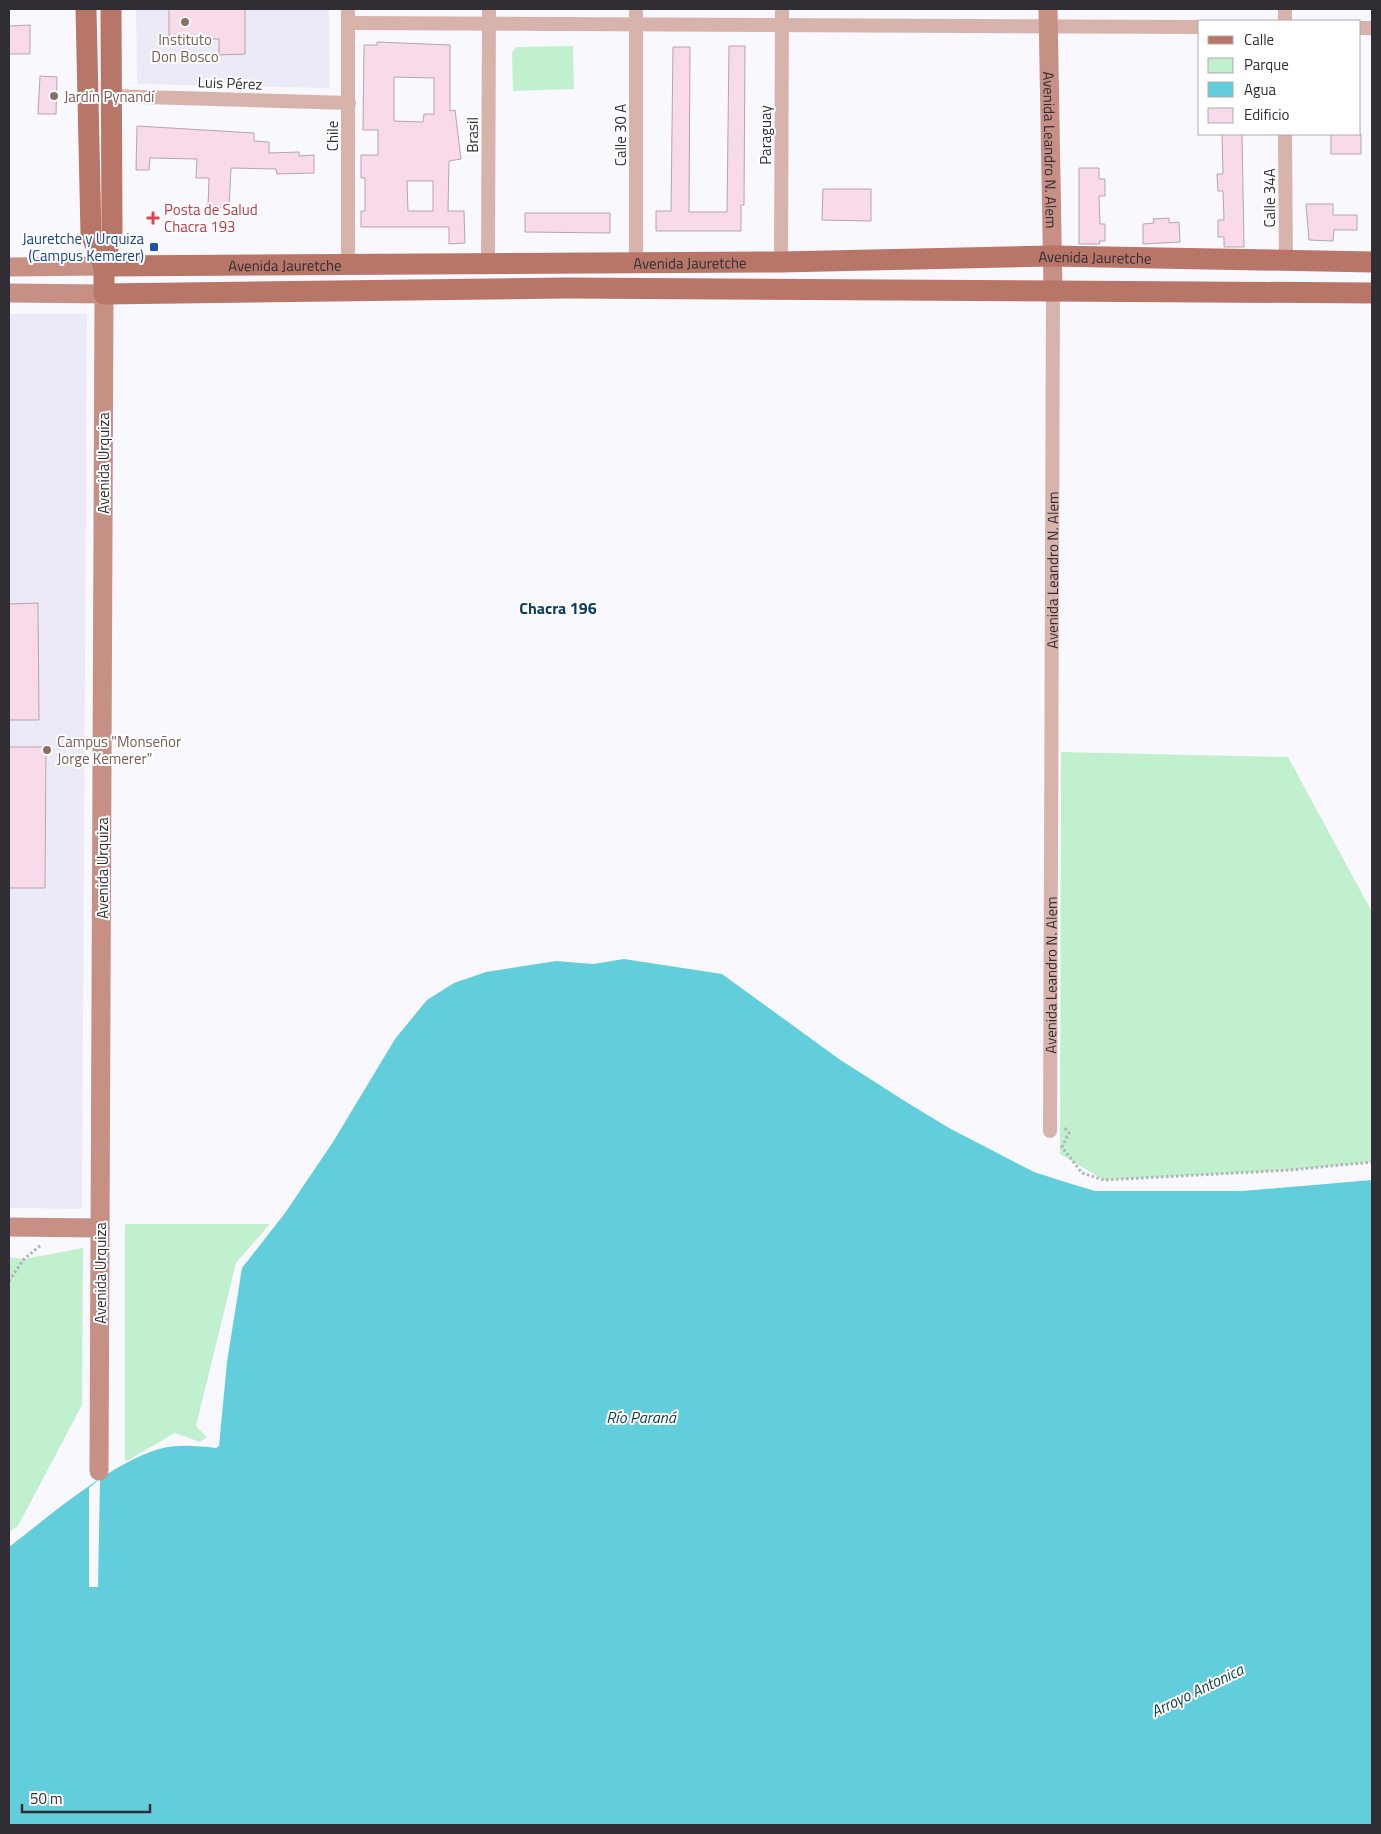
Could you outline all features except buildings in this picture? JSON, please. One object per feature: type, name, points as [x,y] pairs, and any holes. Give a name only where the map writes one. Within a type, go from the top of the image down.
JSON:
[{"type":"main road","name":"Avenida Urquiza","points":[[86,9],[91,234],[104,266]]},
{"type":"main road","name":"Avenida Urquiza","points":[[99,1471],[104,266],[112,232],[111,9]]},
{"type":"main road","name":"Avenida Leandro N. Alem","points":[[1048,18],[1052,274]]},
{"type":"main road","name":"Avenida Jauretche","points":[[9,267],[636,261],[781,262],[1052,274],[1372,294]]},
{"type":"main road","name":"Avenida Jauretche","points":[[9,293],[104,294],[566,288],[1052,274],[1286,262],[1372,262]]},
{"type":"main road","points":[[9,1227],[100,1228]]},
{"type":"street","name":"Brasil","points":[[488,262],[489,9]]},
{"type":"street","name":"Calle 30 A","points":[[636,9],[636,261]]},
{"type":"street","name":"Paraguay","points":[[781,262],[782,9]]},
{"type":"street","points":[[348,16],[489,24],[782,25],[1048,18],[1198,27]]},
{"type":"street","name":"Chile","points":[[348,16],[348,263]]},
{"type":"street","name":"Luis Pérez","points":[[110,96],[348,103]]},
{"type":"street","name":"Calle 34A","points":[[1285,135],[1286,262]]},
{"type":"street","name":"Avenida Leandro N. Alem","points":[[1050,1130],[1052,274]]},
{"type":"path","points":[[1050,1110],[1068,1133],[1062,1147],[1082,1173],[1104,1180],[1291,1170],[1372,1162]]},
{"type":"path","points":[[9,1281],[24,1259],[41,1246],[48,1228]]},
{"type":"shaded area","points":[[136,9],[329,9],[330,88],[137,84]]},
{"type":"shaded area","name":"Campus \"Monseñor Jorge Kemerer\"","points":[[9,314],[87,314],[82,1209],[9,1208]]},
{"type":"green space","points":[[573,46],[574,89],[513,91],[512,53],[516,47]]},
{"type":"green space","points":[[1061,752],[1288,757],[1372,912],[1372,1162],[1291,1170],[1104,1180],[1060,1154]]},
{"type":"green space","points":[[125,1224],[270,1224],[236,1263],[196,1426],[207,1437],[200,1442],[175,1433],[125,1462]]},
{"type":"green space","points":[[83,1248],[82,1405],[18,1526],[9,1532],[9,1257],[24,1259]]},
{"type":"water","name":"Río Paraná","points":[[624,959],[722,974],[839,1059],[949,1128],[1034,1172],[1095,1191],[1242,1191],[1372,1180],[1372,1825],[9,1825],[9,1547],[101,1478],[140,1456],[173,1446],[216,1448],[219,1446],[227,1362],[242,1268],[285,1213],[333,1142],[395,1039],[427,1000],[454,983],[486,972],[556,961],[593,964]]},
{"type":"pier","points":[[100,1479],[98,1587],[89,1587],[89,1488]]},
{"type":"place","name":"Instituto Don Bosco","points":[[185,22]]},
{"type":"place","name":"Jardín Pynandí","points":[[54,96]]},
{"type":"place","name":"Posta de Salud Chacra 193","points":[[153,218]]},
{"type":"place","name":"Jauretche y Urquiza (Campus Kemerer)","points":[[154,247]]},
{"type":"place","name":"Campus \"Monseñor Jorge Kemerer\"","points":[[47,750]]},
{"type":"district","name":"Chacra 196","points":[[558,608]]},
{"type":"water label","name":"Arroyo Antonica","points":[[1197,1690]]}]
